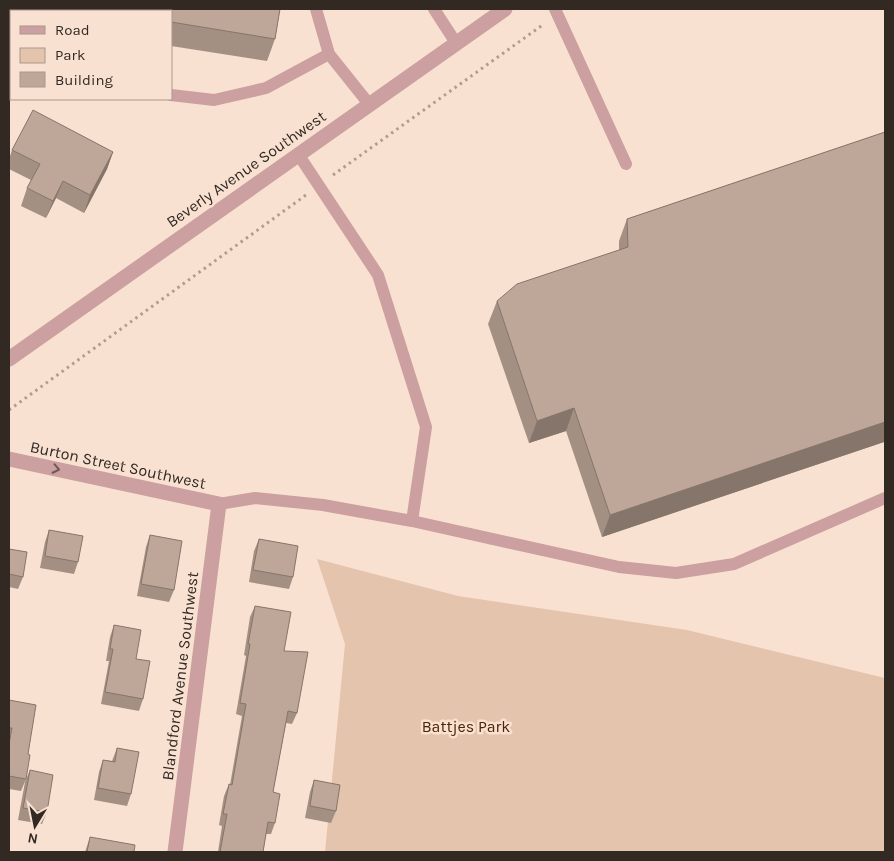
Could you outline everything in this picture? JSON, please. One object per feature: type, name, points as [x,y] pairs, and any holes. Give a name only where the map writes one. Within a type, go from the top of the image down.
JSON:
[{"type":"street","name":"Beverly Avenue Southwest","points":[[9,359],[505,9]]},
{"type":"street","name":"Burton Street Southwest","points":[[9,459],[220,504]]},
{"type":"street","name":"Blandford Avenue Southwest","points":[[175,852],[220,504]]},
{"type":"lane","points":[[316,9],[329,54],[369,104]]},
{"type":"lane","points":[[434,9],[456,43]]},
{"type":"lane","points":[[556,12],[626,164]]},
{"type":"lane","points":[[172,95],[214,100],[266,88],[329,54]]},
{"type":"lane","points":[[298,154],[378,275],[426,428],[412,521]]},
{"type":"lane","points":[[220,504],[255,498],[323,505],[412,521],[619,568],[676,573],[734,564],[885,498]]},
{"type":"path","points":[[9,410],[556,12]]},
{"type":"green space","name":"Battjes Park","points":[[317,559],[458,596],[687,630],[885,678],[885,852],[325,852],[345,644]]},
{"type":"building","points":[[93,9],[280,9],[275,39],[172,22],[172,10]]},
{"type":"building","points":[[33,110],[113,152],[90,195],[63,181],[53,201],[27,188],[40,164],[12,150]]},
{"type":"building","points":[[885,132],[885,422],[610,515],[574,408],[537,421],[497,301],[517,284],[628,247],[627,219]]},
{"type":"building","points":[[49,530],[83,536],[78,562],[45,556]]},
{"type":"building","points":[[150,535],[182,541],[174,590],[141,584]]},
{"type":"building","points":[[259,539],[298,546],[293,577],[253,570]]},
{"type":"building","points":[[9,549],[27,552],[23,577],[9,574]]},
{"type":"building","points":[[255,606],[291,612],[284,651],[308,652],[297,713],[288,711],[273,792],[280,794],[275,823],[268,822],[263,852],[220,852],[227,814],[223,814],[229,784],[232,785],[246,704],[240,703]]},
{"type":"building","points":[[114,625],[141,630],[136,659],[150,661],[143,699],[105,692],[113,649],[110,649]]},
{"type":"building","points":[[9,700],[36,705],[26,779],[9,776],[9,744],[12,728],[9,728]]},
{"type":"building","points":[[117,748],[139,752],[131,794],[98,788],[103,760],[115,762]]},
{"type":"building","points":[[30,770],[53,775],[47,812],[23,808]]},
{"type":"building","points":[[314,780],[340,785],[336,811],[310,806]]},
{"type":"building","points":[[90,837],[135,845],[134,852],[87,852]]}]
